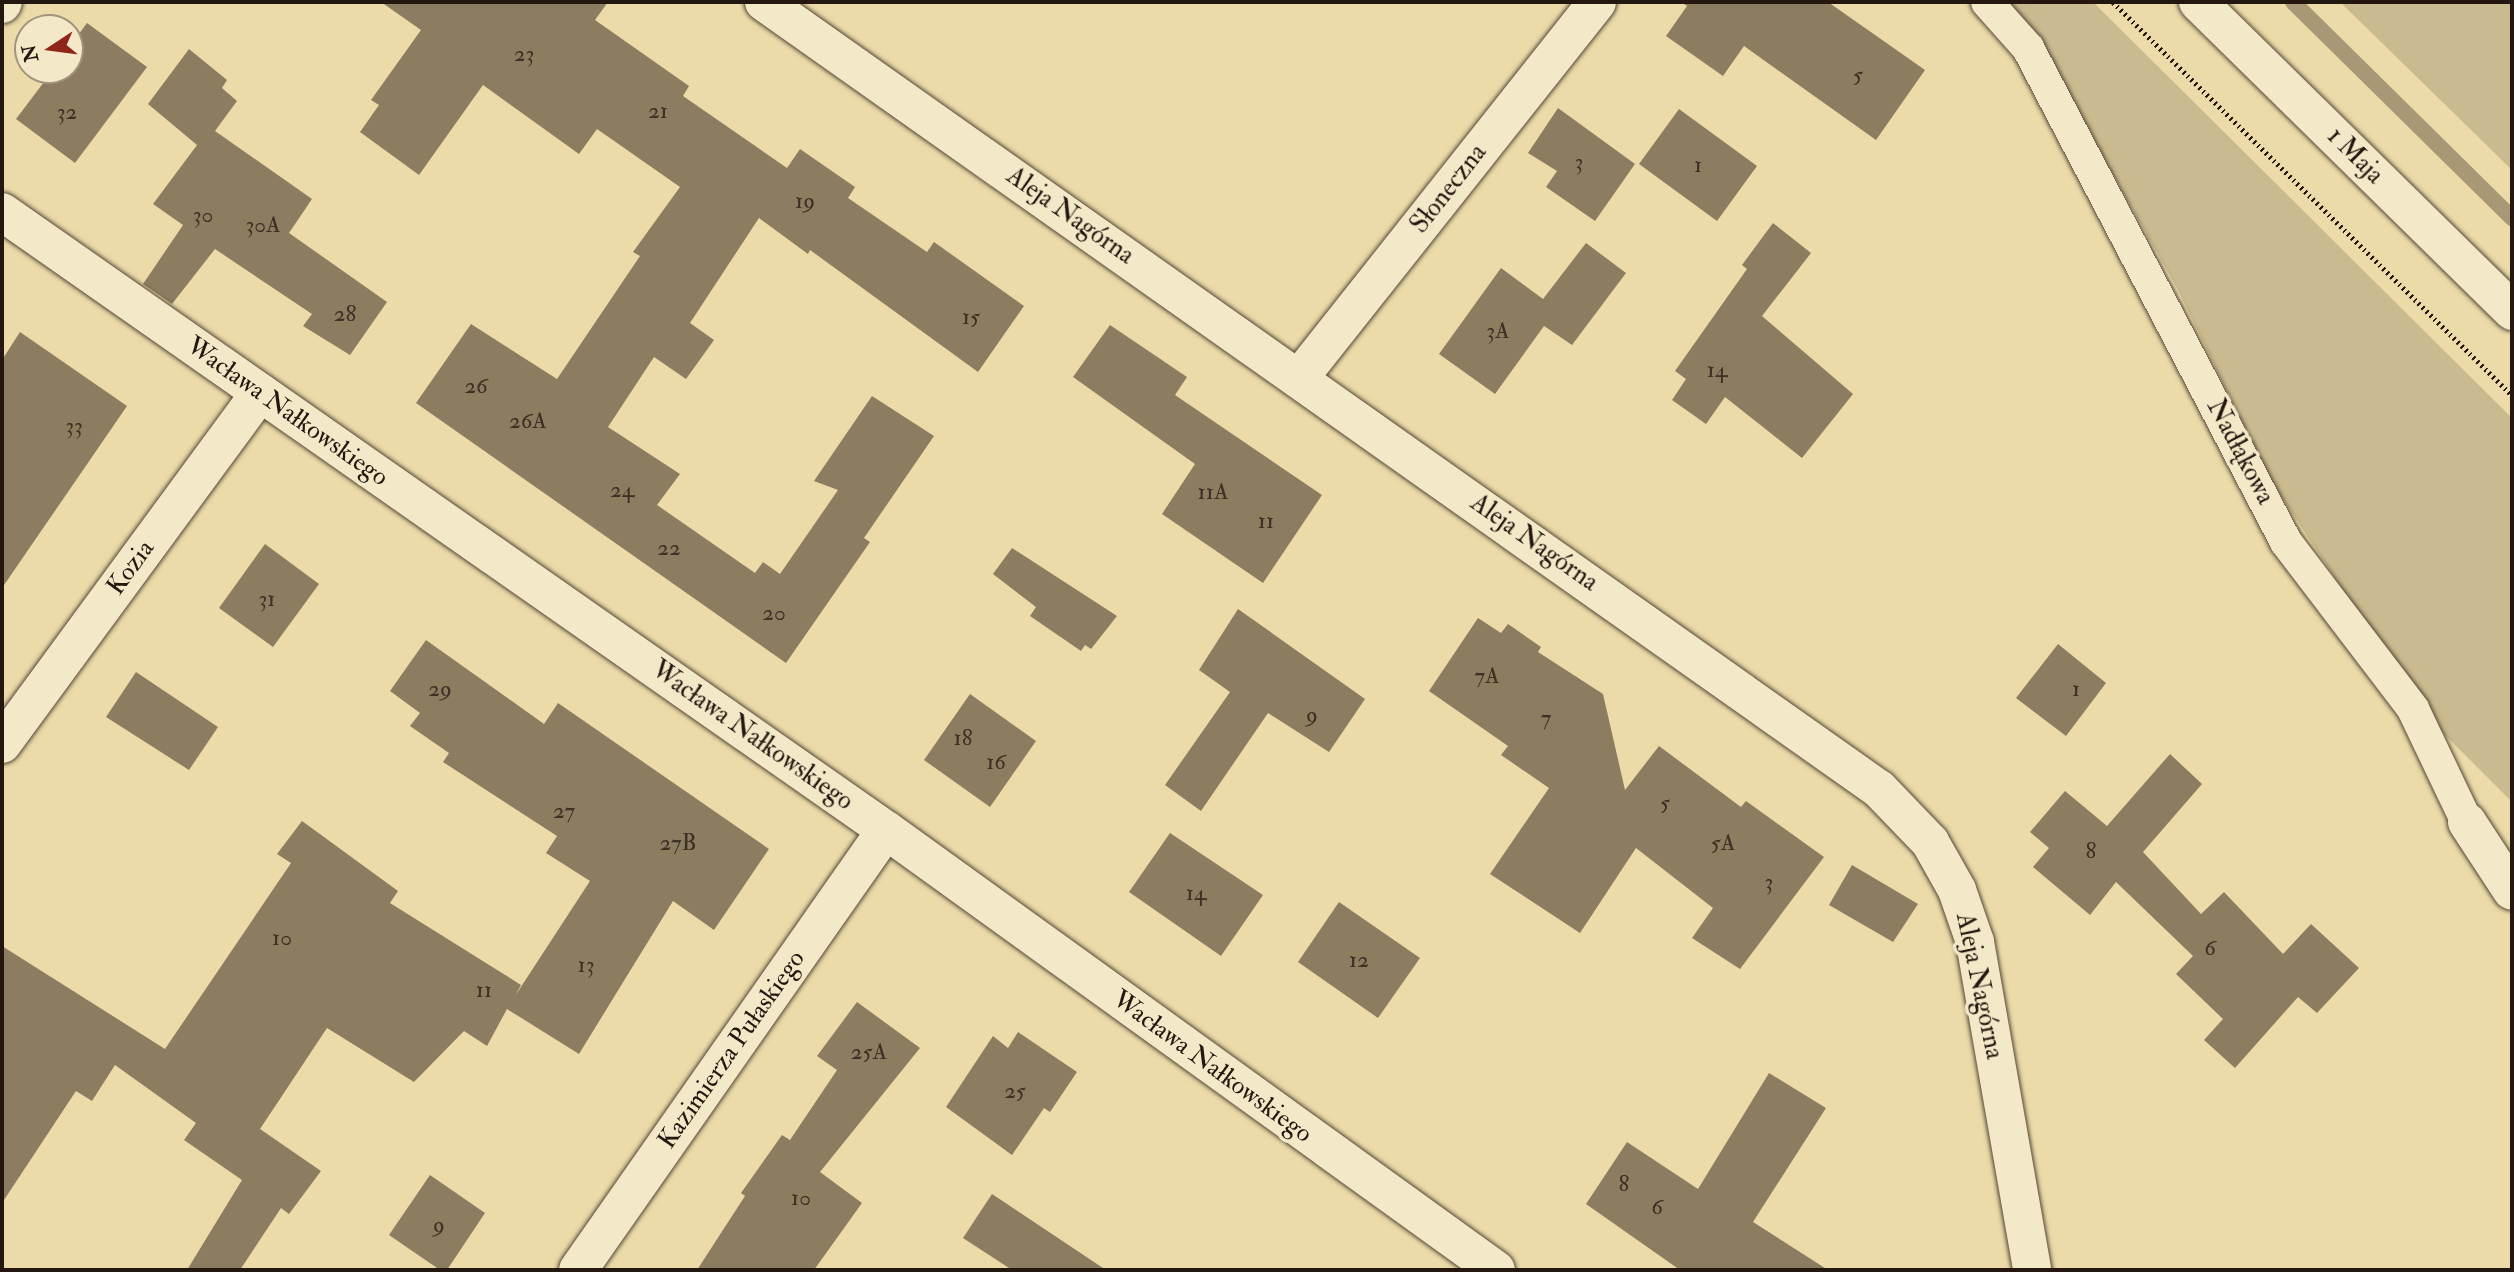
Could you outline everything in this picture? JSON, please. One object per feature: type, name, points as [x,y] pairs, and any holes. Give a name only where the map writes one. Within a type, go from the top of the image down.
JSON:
[{"type":"street","name":"Aleja Nagórna","points":[[764,2],[1300,377],[1880,789],[1930,842],[1957,890],[1975,942],[2032,1270]]},
{"type":"street","name":"Słoneczna","points":[[1300,377],[1597,2]]},
{"type":"street","name":"1 Maja","points":[[2198,2],[2512,311]]},
{"type":"street","name":"Wacława Nałkowskiego","points":[[2,212],[887,830],[1496,1270]]},
{"type":"street","name":"Kozia","points":[[2,744],[260,393]]},
{"type":"street","name":"Nadłąkowa","points":[[2467,822],[2512,891]]},
{"type":"street","name":"Kazimierza Pułaskiego","points":[[578,1270],[887,830]]},
{"type":"lane","name":"Nadłąkowa","points":[[1986,2],[2028,48],[2286,542],[2413,709],[2467,822]]},
{"type":"path","points":[[2113,2],[2512,395]]},
{"type":"shaded area","points":[[2007,2],[2093,2],[2512,418],[2512,802],[2425,715],[2270,479],[2177,288],[2037,39]]},
{"type":"shaded area","points":[[2340,2],[2512,2],[2512,170]]},
{"type":"building","points":[[381,2],[608,2],[595,20],[689,86],[683,96],[787,168],[800,149],[855,187],[848,198],[927,252],[934,242],[1024,306],[978,372],[810,250],[808,254],[759,218],[690,323],[714,340],[686,379],[654,357],[608,427],[680,474],[657,505],[755,573],[763,562],[780,574],[838,490],[814,481],[872,396],[934,436],[864,538],[870,542],[786,663],[416,403],[471,324],[557,379],[640,256],[633,252],[680,187],[597,129],[579,154],[483,85],[419,175],[360,132],[379,105],[371,100],[421,30]]},
{"type":"building","points":[[1681,2],[1828,2],[1925,70],[1876,140],[1744,46],[1723,76],[1666,36],[1687,6]]},
{"type":"building","points":[[87,23],[147,67],[75,163],[16,119],[42,84],[84,84],[84,27]]},
{"type":"building","points":[[189,49],[227,80],[222,88],[237,101],[215,131],[312,199],[289,233],[387,302],[350,355],[303,326],[312,314],[215,249],[172,304],[143,284],[183,225],[153,204],[197,145],[148,104]]},
{"type":"building","points":[[1558,108],[1635,164],[1595,221],[1546,187],[1557,171],[1528,153]]},
{"type":"building","points":[[1679,109],[1757,166],[1717,221],[1639,164]]},
{"type":"building","points":[[1773,223],[1811,253],[1762,316],[1853,394],[1802,458],[1725,397],[1706,424],[1672,400],[1686,379],[1675,371],[1747,269],[1742,265]]},
{"type":"building","points":[[1586,243],[1626,273],[1572,345],[1544,326],[1495,394],[1439,354],[1501,268],[1543,299]]},
{"type":"building","points":[[1110,325],[1187,377],[1175,395],[1322,495],[1263,583],[1162,514],[1195,464],[1073,377]]},
{"type":"building","points":[[20,332],[127,406],[2,588],[2,360]]},
{"type":"building","points":[[265,544],[319,584],[273,647],[219,608]]},
{"type":"building","points":[[1012,548],[1117,616],[1091,649],[1085,645],[1081,651],[1030,616],[1036,607],[993,574]]},
{"type":"building","points":[[1238,609],[1365,699],[1329,752],[1268,713],[1201,811],[1165,785],[1230,692],[1199,670]]},
{"type":"building","points":[[1478,618],[1501,633],[1508,624],[1541,647],[1538,652],[1603,694],[1625,790],[1659,746],[1741,807],[1746,801],[1824,857],[1740,969],[1692,938],[1713,908],[1636,848],[1580,933],[1490,874],[1549,788],[1501,755],[1508,746],[1429,691]]},
{"type":"building","points":[[426,640],[544,724],[558,703],[769,849],[714,930],[673,901],[579,1054],[507,1009],[487,1046],[464,1031],[414,1082],[327,1028],[260,1129],[321,1171],[289,1214],[281,1208],[240,1270],[187,1270],[242,1180],[184,1140],[196,1123],[115,1065],[92,1101],[76,1091],[2,1203],[2,946],[165,1049],[291,863],[277,854],[302,821],[398,891],[390,903],[521,985],[515,996],[590,881],[546,853],[557,836],[443,762],[449,753],[410,726],[420,713],[390,691]]},
{"type":"building","points":[[2058,644],[2106,683],[2066,736],[2016,698]]},
{"type":"building","points":[[136,672],[218,727],[189,770],[106,717]]},
{"type":"building","points":[[970,694],[1036,741],[990,807],[924,760]]},
{"type":"building","points":[[2170,754],[2202,784],[2143,852],[2201,914],[2224,892],[2283,954],[2311,924],[2359,968],[2317,1013],[2298,997],[2235,1068],[2204,1040],[2223,1019],[2176,974],[2193,956],[2116,882],[2090,915],[2033,867],[2049,848],[2030,832],[2065,791],[2107,826]]},
{"type":"building","points":[[1170,833],[1263,895],[1221,956],[1129,892]]},
{"type":"building","points":[[1852,865],[1918,904],[1893,942],[1829,905]]},
{"type":"building","points":[[1339,902],[1420,958],[1378,1018],[1298,962]]},
{"type":"building","points":[[857,1002],[920,1048],[820,1172],[862,1203],[814,1270],[697,1270],[745,1196],[741,1193],[782,1135],[790,1140],[837,1070],[817,1056]]},
{"type":"building","points":[[1018,1032],[1077,1072],[1050,1112],[1044,1108],[1012,1155],[946,1107],[993,1036],[1008,1048]]},
{"type":"building","points":[[1769,1073],[1826,1108],[1753,1222],[1828,1270],[1680,1270],[1586,1204],[1627,1142],[1698,1189]]},
{"type":"building","points":[[430,1175],[485,1213],[447,1270],[440,1270],[389,1235]]},
{"type":"building","points":[[992,1194],[1106,1270],[1012,1270],[963,1238]]},
{"type":"waterway","points":[[2293,2],[2512,218]]}]
